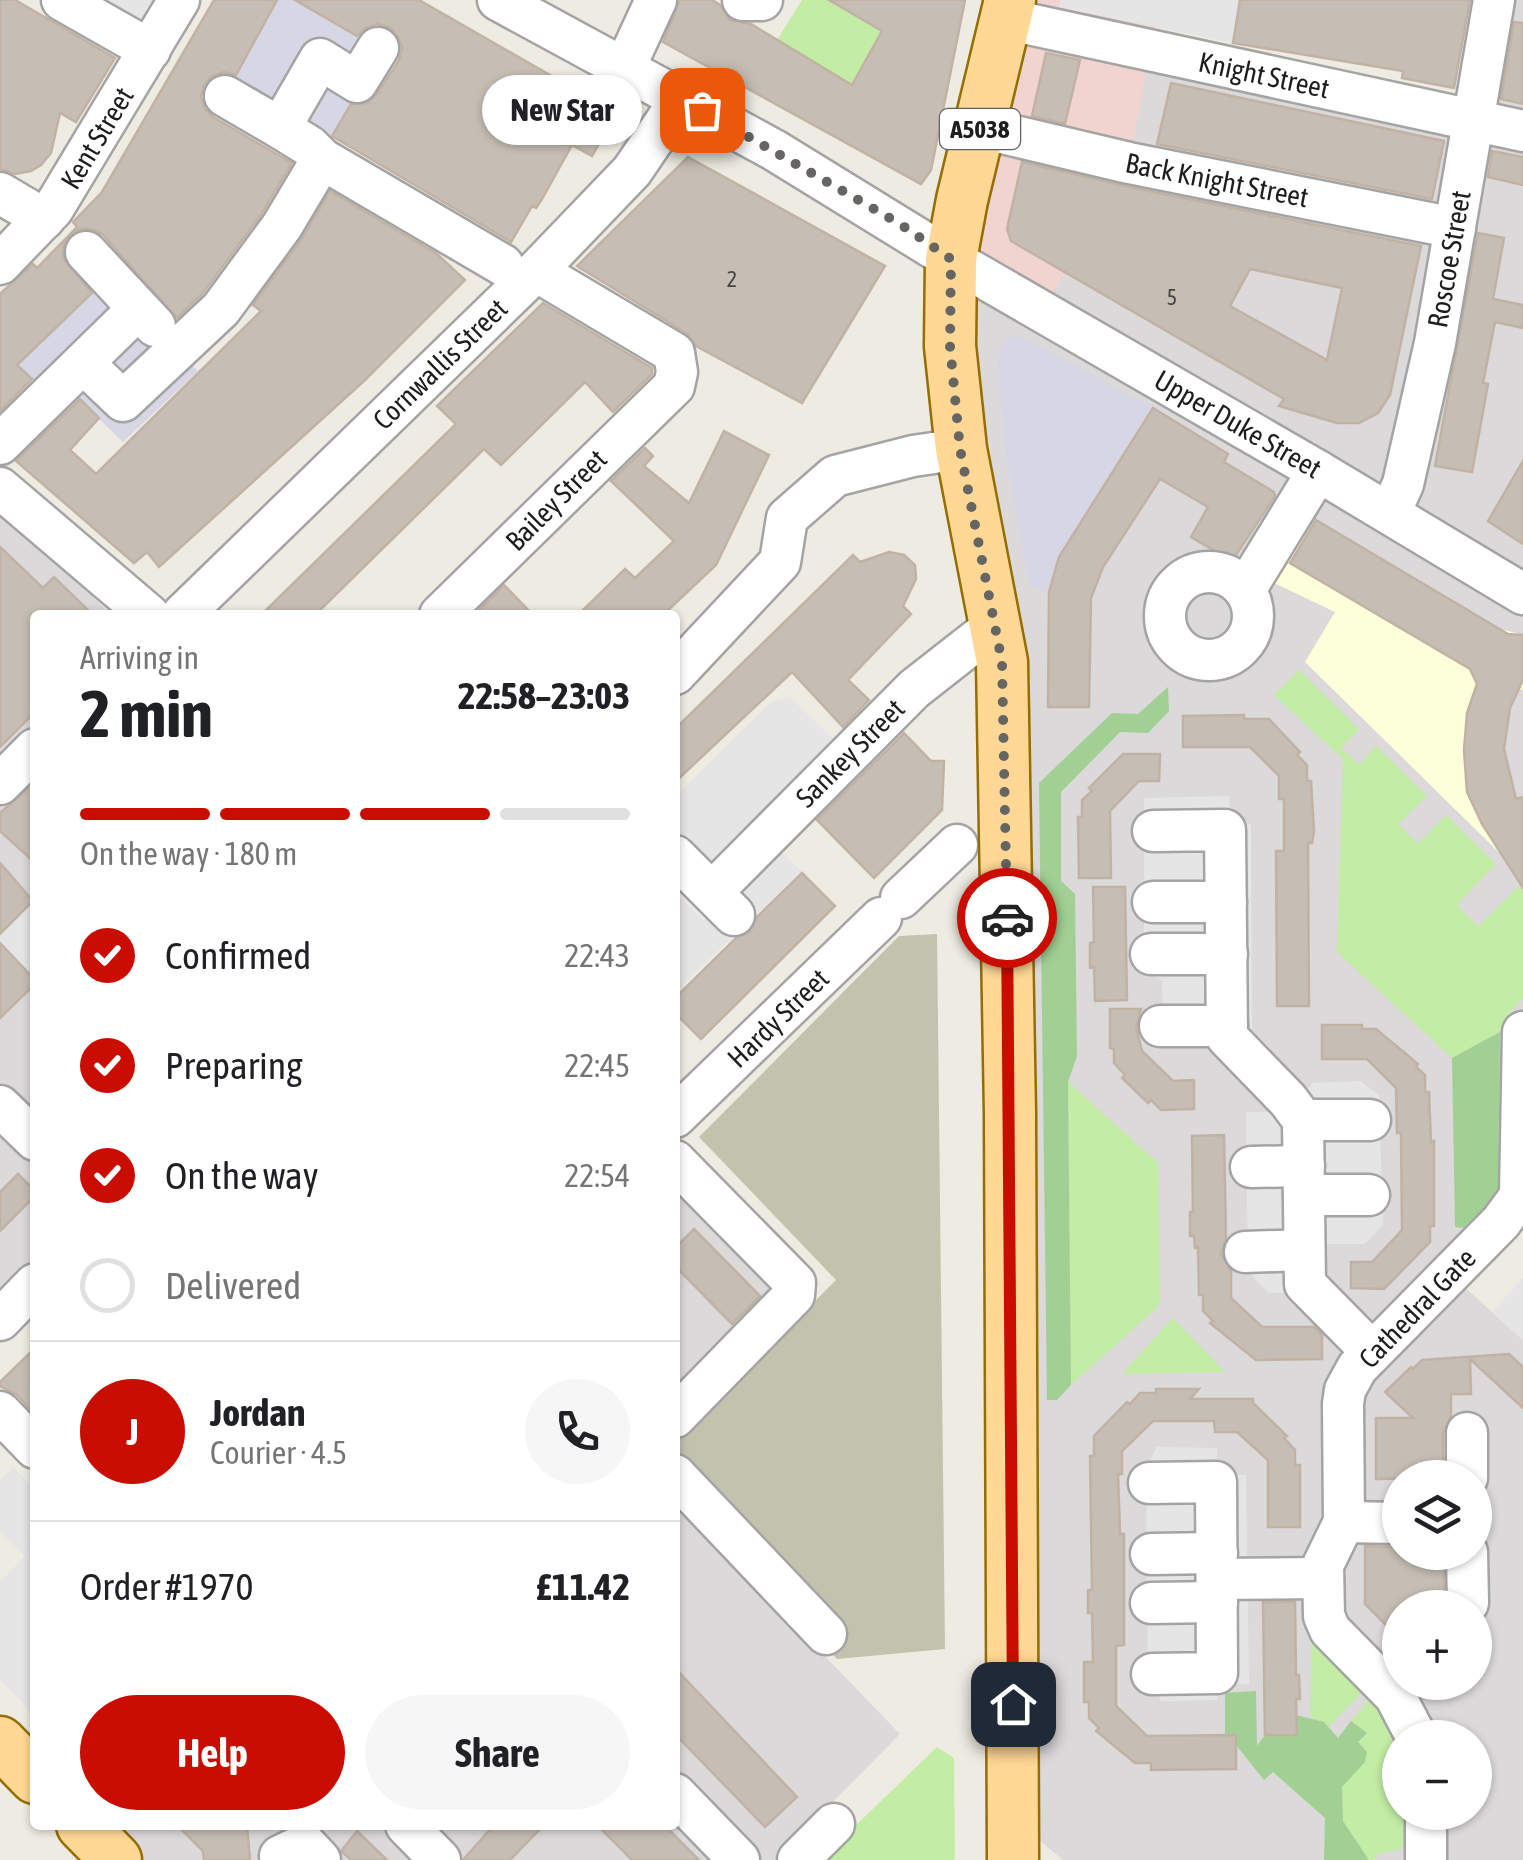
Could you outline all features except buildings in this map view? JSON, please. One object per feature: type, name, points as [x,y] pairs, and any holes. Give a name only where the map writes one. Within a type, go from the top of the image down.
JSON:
[{"type":"main road","name":"A5038","points":[[1008,9],[951,259],[950,346],[960,449],[997,624],[1003,692],[1010,1114],[1013,1860]]},
{"type":"street","points":[[62,0],[150,50]]},
{"type":"street","name":"Kent Street","points":[[0,264],[44,220],[178,0]]},
{"type":"street","name":"Upper Duke Street","points":[[498,0],[774,150],[900,224],[951,259],[1523,594]]},
{"type":"street","points":[[625,67],[656,0]]},
{"type":"street","points":[[743,0],[762,0]]},
{"type":"street","name":"Roscoe Street","points":[[1390,513],[1403,484],[1412,448],[1494,0]]},
{"type":"street","name":"Knight Street","points":[[1008,9],[1523,131]]},
{"type":"street","points":[[280,128],[320,59],[358,82],[378,48]]},
{"type":"street","points":[[225,96],[310,146],[322,159],[520,268]]},
{"type":"street","name":"Cornwallis Street","points":[[187,610],[520,268],[632,171],[682,99]]},
{"type":"street","name":"Back Knight Street","points":[[980,128],[1129,163],[1455,228]]},
{"type":"street","points":[[83,363],[123,401],[222,308],[282,226],[322,159]]},
{"type":"street","points":[[0,194],[44,220]]},
{"type":"street","points":[[86,252],[178,350]]},
{"type":"street","name":"Bailey Street","points":[[445,610],[674,386],[674,353],[520,268]]},
{"type":"street","points":[[0,444],[138,308]]},
{"type":"street","points":[[680,669],[780,562],[787,518],[835,476],[913,456],[960,449]]},
{"type":"street","points":[[1245,590],[1318,471]]},
{"type":"street","points":[[0,488],[143,610]]},
{"type":"street","name":"Sankey Street","points":[[680,851],[723,904],[914,689],[997,624]]},
{"type":"street","points":[[0,784],[30,754]]},
{"type":"street","points":[[1153,831],[1225,830],[1228,1037],[1303,1120],[1304,1284],[1372,1352]]},
{"type":"street","name":"Hardy Street","points":[[680,1113],[957,845]]},
{"type":"street","points":[[1153,902],[1226,902]]},
{"type":"street","points":[[1151,954],[1226,954]]},
{"type":"street","points":[[1160,1026],[1227,1026]]},
{"type":"street","name":"Cathedral Gate","points":[[1408,1720],[1395,1696],[1330,1630],[1324,1616],[1325,1558],[1344,1522],[1345,1390],[1357,1368],[1501,1222],[1520,1196],[1523,1032]]},
{"type":"street","points":[[0,1106],[30,1135]]},
{"type":"street","points":[[1303,1120],[1370,1120]]},
{"type":"street","points":[[680,1166],[796,1283],[794,1295],[680,1412]]},
{"type":"street","points":[[1251,1167],[1370,1195]]},
{"type":"street","points":[[1246,1252],[1304,1250]]},
{"type":"street","points":[[0,1320],[30,1289]]},
{"type":"street","points":[[0,1412],[30,1443]]},
{"type":"street","points":[[1467,1433],[1467,1460]]},
{"type":"street","points":[[680,1480],[826,1634]]},
{"type":"street","points":[[1149,1483],[1216,1482],[1217,1673],[1152,1674]]},
{"type":"street","points":[[1344,1522],[1382,1523]]},
{"type":"street","points":[[1150,1554],[1217,1578],[1323,1578]]},
{"type":"street","points":[[1150,1603],[1217,1578]]},
{"type":"street","points":[[680,1799],[739,1860]]},
{"type":"street","points":[[798,1860],[834,1824]]},
{"type":"street","points":[[411,1830],[440,1860]]},
{"type":"street","points":[[1426,1830],[1426,1860]]},
{"type":"shaded area","points":[[108,0],[154,0],[142,20]]},
{"type":"shaded area","points":[[277,0],[295,0],[387,53],[327,145],[218,107]]},
{"type":"shaded area","points":[[1010,0],[1160,0],[1129,163],[1043,310],[951,259]]},
{"type":"shaded area","points":[[1060,0],[1240,0],[1233,43],[1059,7]]},
{"type":"shaded area","points":[[1494,0],[1523,0],[1523,1028],[1509,1185],[1441,1266],[1523,1340],[1523,1860],[1063,1860],[1014,1819],[1005,789],[951,259],[1151,50],[1471,119]]},
{"type":"shaded area","points":[[117,270],[180,327],[178,350],[198,371],[123,442],[71,392],[43,389],[17,365]]},
{"type":"shaded area","points":[[1011,336],[1022,337],[1153,408],[1059,557],[1049,592],[1030,586],[1007,461],[998,364],[1001,348]]},
{"type":"shaded area","points":[[0,494],[105,610],[30,610],[30,1289],[0,1320]]},
{"type":"shaded area","points":[[1307,515],[1497,628],[1523,635],[1523,690],[1519,689],[1510,708],[1504,749],[1516,798],[1523,801],[1523,876],[1305,662],[1335,612],[1270,581]]},
{"type":"shaded area","points":[[790,697],[838,744],[727,859],[703,859],[680,834],[680,792],[771,702]]},
{"type":"shaded area","points":[[1229,796],[1230,814],[1238,823],[1251,824],[1252,1030],[1163,1031],[1162,981],[1144,971],[1144,798]]},
{"type":"shaded area","points":[[776,847],[801,871],[680,988],[680,897],[704,920]]},
{"type":"shaded area","points":[[30,904],[30,975],[0,943],[0,934]]},
{"type":"shaded area","points":[[937,934],[945,1649],[837,1659],[680,1495],[680,1436],[836,1280],[699,1137],[899,936]]},
{"type":"shaded area","points":[[1361,1081],[1379,1096],[1383,1225],[1365,1244],[1312,1244],[1298,1293],[1268,1293],[1248,1271],[1246,1112],[1292,1112],[1312,1083]]},
{"type":"shaded area","points":[[680,1191],[775,1290],[680,1388]]},
{"type":"shaded area","points":[[1523,1278],[1523,1339],[1492,1312]]},
{"type":"shaded area","points":[[1157,1447],[1217,1448],[1217,1475],[1246,1475],[1249,1684],[1217,1685],[1217,1700],[1160,1701],[1159,1689],[1148,1688],[1146,1467]]},
{"type":"shaded area","points":[[13,1467],[30,1484],[30,1711],[0,1679],[0,1582],[25,1556],[0,1531],[0,1480]]},
{"type":"shaded area","points":[[680,1506],[900,1734],[779,1856],[782,1860],[117,1860],[87,1830],[680,1830]]},
{"type":"green space","points":[[802,0],[900,0],[851,85],[777,40]]},
{"type":"green space","points":[[1299,670],[1359,729],[1341,748],[1359,765],[1376,746],[1427,796],[1398,824],[1418,844],[1446,815],[1496,864],[1457,905],[1478,927],[1519,886],[1523,890],[1523,998],[1500,1032],[1452,1058],[1337,952],[1343,759],[1274,695]]},
{"type":"green space","points":[[1168,687],[1169,711],[1148,733],[1120,732],[1061,792],[1061,881],[1075,894],[1077,1056],[1068,1082],[1071,1385],[1057,1400],[1047,1400],[1039,783],[1112,713],[1138,714]]},
{"type":"green space","points":[[1500,1032],[1498,1189],[1463,1228],[1455,1227],[1452,1058]]},
{"type":"green space","points":[[1068,1082],[1158,1163],[1160,1305],[1071,1385]]},
{"type":"green space","points":[[1173,1318],[1225,1372],[1122,1374]]},
{"type":"green space","points":[[1312,1634],[1368,1686],[1328,1727],[1310,1716]]},
{"type":"green space","points":[[1256,1691],[1257,1746],[1265,1735],[1296,1734],[1296,1715],[1324,1722],[1338,1738],[1351,1721],[1367,1733],[1358,1742],[1367,1752],[1365,1762],[1342,1787],[1343,1821],[1369,1860],[1324,1860],[1325,1818],[1273,1772],[1264,1780],[1236,1745],[1236,1735],[1225,1735],[1225,1693]]},
{"type":"green space","points":[[1377,1692],[1391,1720],[1382,1720],[1382,1830],[1409,1833],[1401,1849],[1376,1854],[1375,1860],[1369,1860],[1343,1821],[1342,1787],[1364,1748],[1358,1742],[1367,1733],[1351,1721]]},
{"type":"green space","points":[[937,1747],[954,1758],[955,1860],[820,1860]]},
{"type":"way so far","points":[[702,110],[900,224],[951,259],[950,346],[960,449],[1002,662],[1007,918]]},
{"type":"place","name":"New Star","points":[[702,110]]},
{"type":"route","points":[[1007,918],[1013,1704]]}]
